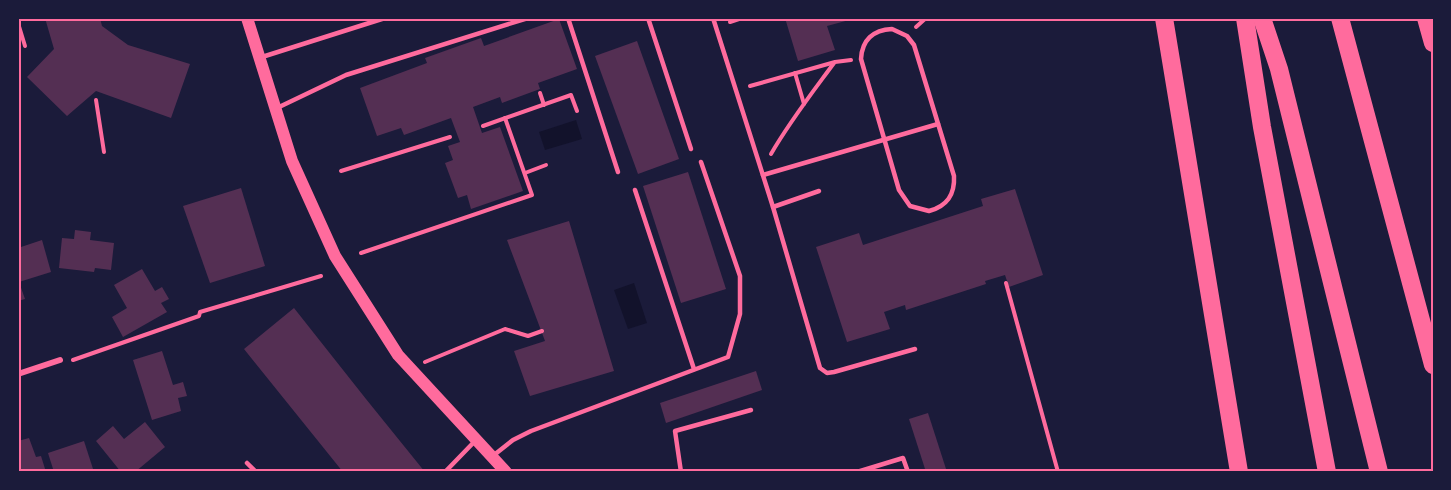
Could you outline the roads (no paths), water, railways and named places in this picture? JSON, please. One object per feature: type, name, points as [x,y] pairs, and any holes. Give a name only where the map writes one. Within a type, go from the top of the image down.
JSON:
[{"type":"highway","points":[[1164,18],[1239,472]]},
{"type":"highway","points":[[1245,18],[1262,127],[1327,472]]},
{"type":"highway","points":[[1262,18],[1279,69],[1379,472]]},
{"type":"highway","points":[[1340,18],[1433,365]]},
{"type":"highway","points":[[1426,18],[1433,44]]},
{"type":"main road","points":[[247,18],[292,161],[335,256],[398,355],[506,472]]},
{"type":"street","points":[[18,374],[60,360]]},
{"type":"lane","points":[[259,58],[385,18]]},
{"type":"lane","points":[[275,109],[346,75],[528,18]]},
{"type":"lane","points":[[568,18],[618,172]]},
{"type":"lane","points":[[648,18],[692,149]]},
{"type":"lane","points":[[713,18],[764,175],[817,360],[823,372],[834,372],[915,349]]},
{"type":"lane","points":[[892,29],[907,36],[914,45],[938,124],[954,186],[946,203],[938,208],[919,210],[903,199],[861,59],[864,44],[876,32],[892,29]]},
{"type":"lane","points":[[764,175],[938,124]]},
{"type":"lane","points":[[492,457],[513,440],[531,431],[728,357],[740,314],[740,276],[701,162]]},
{"type":"lane","points":[[635,190],[694,369]]},
{"type":"lane","points":[[773,207],[819,191]]},
{"type":"lane","points":[[681,472],[675,431],[751,410]]},
{"type":"lane","points":[[445,472],[477,440]]},
{"type":"lane","points":[[857,472],[903,458],[908,472]]},
{"type":"lane","points":[[247,463],[256,472]]}]
